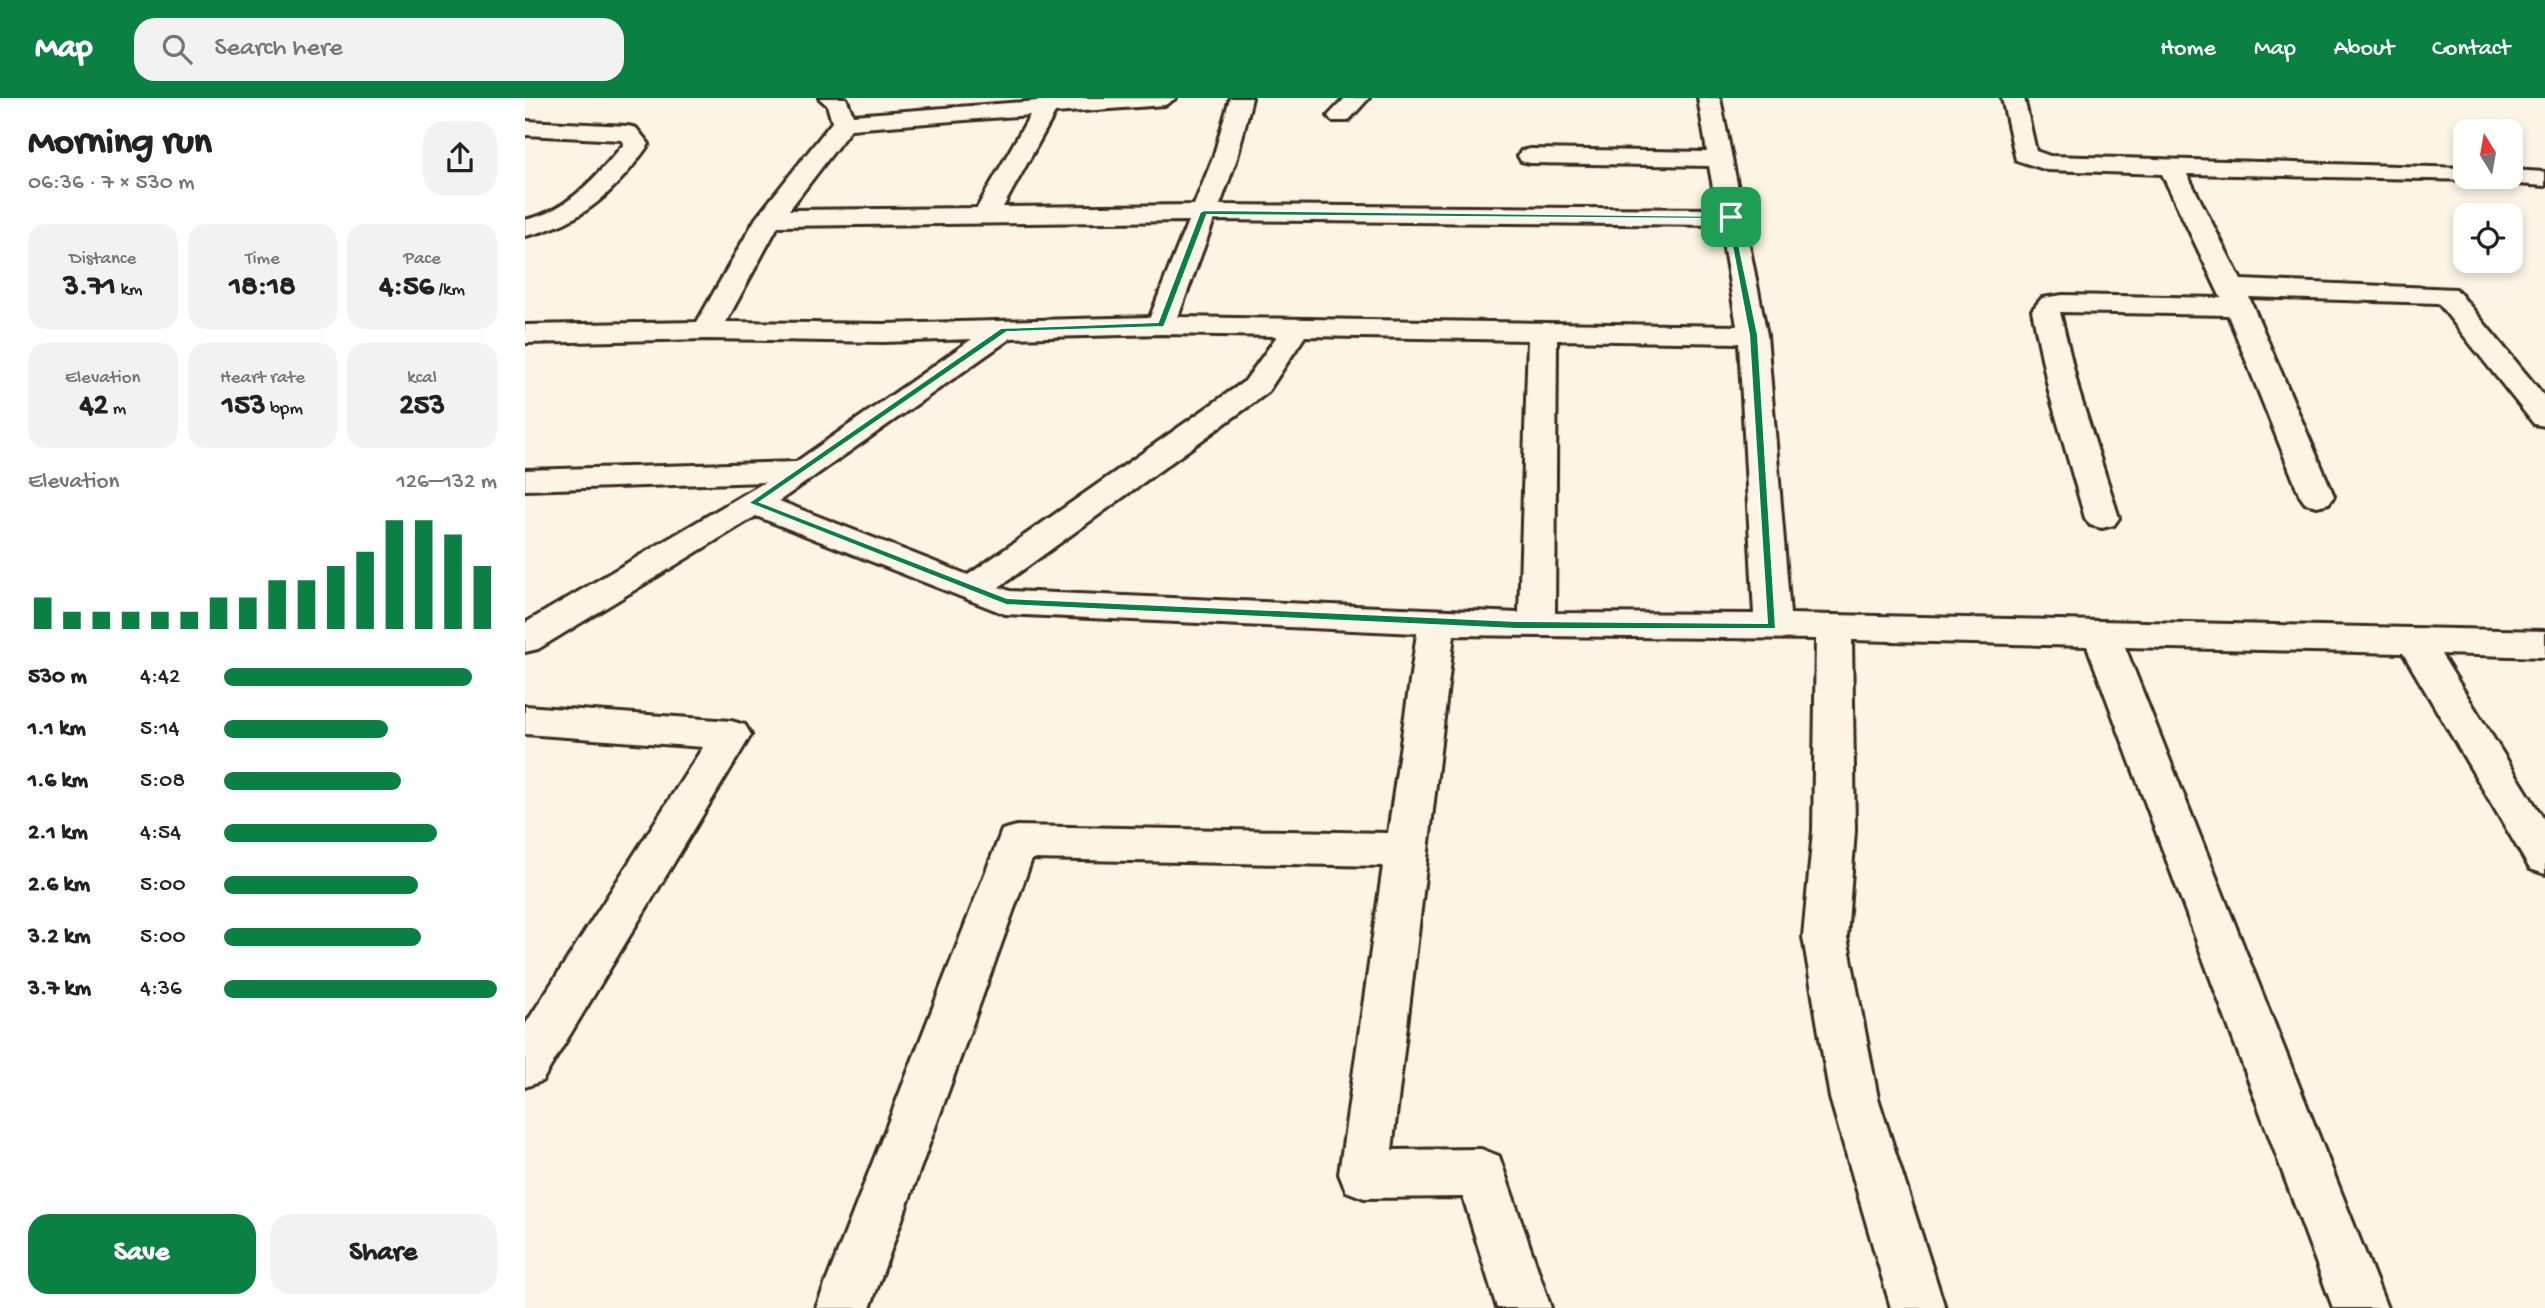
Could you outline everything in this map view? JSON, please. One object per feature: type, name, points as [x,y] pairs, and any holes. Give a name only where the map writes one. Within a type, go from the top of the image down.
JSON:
[{"type":"street","points":[[830,98],[837,101],[844,123]]},
{"type":"street","points":[[707,330],[769,218],[844,123],[1045,110],[1165,98]]},
{"type":"street","points":[[1161,325],[1225,158],[1241,98]]},
{"type":"street","points":[[1340,116],[1359,98]]},
{"type":"street","points":[[1709,98],[1753,335],[1773,626]]},
{"type":"street","points":[[2013,98],[2025,155],[2047,163],[2453,175]]},
{"type":"street","points":[[986,215],[1045,110]]},
{"type":"street","points":[[525,128],[628,133],[636,144],[575,212],[542,226],[525,228]]},
{"type":"street","points":[[1530,156],[1720,159]]},
{"type":"street","points":[[2172,168],[2234,297],[2317,496]]},
{"type":"street","points":[[2523,180],[2545,204]]},
{"type":"street","points":[[769,218],[1204,212],[1731,217]]},
{"type":"street","points":[[2102,518],[2064,392],[2046,310],[2052,304],[2234,297],[2446,295],[2545,417]]},
{"type":"street","points":[[525,334],[707,330],[883,333],[1161,325],[1753,335]]},
{"type":"street","points":[[972,589],[1256,387],[1297,327]]},
{"type":"street","points":[[525,640],[804,471],[1005,329]]},
{"type":"street","points":[[1537,625],[1543,331]]},
{"type":"street","points":[[525,480],[804,471]]},
{"type":"street","points":[[753,503],[1006,602],[1030,604],[1537,625],[1833,627],[2545,644]]},
{"type":"street","points":[[1437,622],[1364,1174],[1481,1173],[1524,1308]]},
{"type":"street","points":[[1833,627],[1834,831],[1825,937],[1854,1098],[1918,1308]]},
{"type":"street","points":[[2101,633],[2360,1308]]},
{"type":"street","points":[[2414,640],[2545,857]]},
{"type":"street","points":[[525,720],[731,735],[525,1066]]},
{"type":"street","points":[[843,1308],[1017,842],[1407,850]]},
{"type":"route","points":[[1204,212],[1731,217],[1753,335],[1773,626],[1517,625],[1091,608],[1006,602],[753,503],[785,484],[1005,329],[1161,325],[1204,212]]}]
